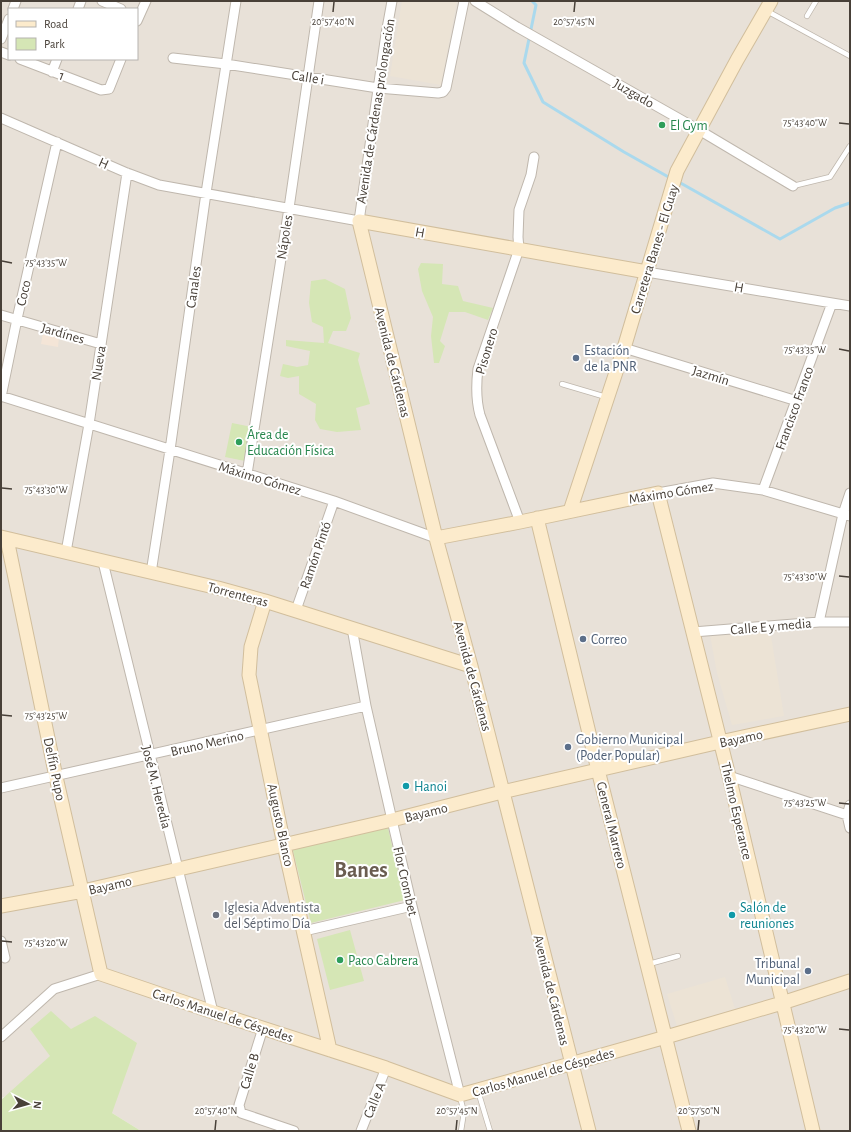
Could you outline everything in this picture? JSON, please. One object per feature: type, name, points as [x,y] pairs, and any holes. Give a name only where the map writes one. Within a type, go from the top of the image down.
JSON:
[{"type":"main road","name":"Carretera Banes - El Guay","points":[[570,511],[624,348],[677,171],[768,5]]},
{"type":"main road","name":"H","points":[[359,221],[647,272]]},
{"type":"main road","name":"Avenida de Cárdenas","points":[[359,221],[436,538],[471,666],[571,1065],[589,1131]]},
{"type":"main road","name":"Máximo Gómez","points":[[520,522],[658,493]]},
{"type":"main road","name":"Thelmo Esperance","points":[[658,493],[720,742],[813,1131]]},
{"type":"main road","name":"General Marrero","points":[[538,518],[598,770],[689,1131]]},
{"type":"main road","points":[[436,538],[520,522]]},
{"type":"main road","name":"Torrenteras","points":[[4,538],[218,588],[296,610],[471,666]]},
{"type":"main road","name":"Delfín Pupo","points":[[4,538],[101,974]]},
{"type":"main road","name":"Augusto Blanco","points":[[265,601],[251,648],[249,675],[284,845],[330,1050]]},
{"type":"main road","name":"Bayamo","points":[[1,906],[83,891],[392,820],[502,792],[850,714]]},
{"type":"main road","name":"Carlos Manuel de Céspedes","points":[[101,974],[386,1068],[460,1095],[571,1065],[782,1003],[850,981]]},
{"type":"street","points":[[102,1],[119,8]]},
{"type":"street","points":[[138,18],[146,1]]},
{"type":"street","name":"Canales","points":[[151,573],[206,194],[236,1]]},
{"type":"street","name":"Nápoles","points":[[247,474],[289,208],[319,1]]},
{"type":"street","name":"Avenida de Cárdenas prolongación","points":[[359,221],[392,1]]},
{"type":"street","name":"Calle i","points":[[173,58],[226,64],[378,88],[438,93],[443,92],[446,88],[464,1]]},
{"type":"street","name":"Juzgado","points":[[475,1],[517,27],[699,130],[793,186]]},
{"type":"street","points":[[1,40],[8,22]]},
{"type":"street","name":"1","points":[[22,60],[101,90],[108,89],[121,60]]},
{"type":"street","points":[[52,72],[57,60]]},
{"type":"street","name":"H","points":[[1,118],[159,185],[359,221]]},
{"type":"street","name":"Coco","points":[[1,397],[58,142]]},
{"type":"street","points":[[519,249],[519,210],[531,175],[534,157]]},
{"type":"street","name":"Nueva","points":[[66,552],[89,424],[128,173]]},
{"type":"street","name":"Pisonero","points":[[519,249],[478,370],[476,390],[480,416],[520,522]]},
{"type":"street","name":"H","points":[[647,272],[850,306]]},
{"type":"street","name":"Francisco Franco","points":[[763,490],[797,402],[832,303]]},
{"type":"street","name":"Jardínes","points":[[1,315],[101,344]]},
{"type":"street","name":"Jazmín","points":[[624,348],[797,402]]},
{"type":"street","name":"Máximo Gómez","points":[[1,397],[334,500],[436,538]]},
{"type":"street","name":"Máximo Gómez","points":[[658,493],[713,483],[763,490],[846,515]]},
{"type":"street","points":[[819,622],[846,515],[850,493]]},
{"type":"street","name":"Ramón Pintó","points":[[296,610],[334,500]]},
{"type":"street","name":"José M. Heredia","points":[[103,562],[213,1012]]},
{"type":"street","name":"Calle E y media","points":[[693,632],[819,622],[850,622]]},
{"type":"street","name":"Flor Crombet","points":[[352,628],[366,706],[392,820],[412,906],[460,1095]]},
{"type":"street","name":"Bruno Merino","points":[[1,788],[150,756],[366,706]]},
{"type":"street","points":[[728,776],[848,815]]},
{"type":"street","points":[[850,805],[848,815],[850,828]]},
{"type":"street","points":[[304,931],[412,906]]},
{"type":"street","points":[[1,941],[5,958]]},
{"type":"street","points":[[1,1037],[54,988],[101,974]]},
{"type":"street","name":"Calle B","points":[[263,1028],[239,1105],[241,1113],[294,1131]]},
{"type":"street","name":"Calle A","points":[[362,1131],[386,1068]]},
{"type":"lane","points":[[807,16],[816,1]]},
{"type":"lane","points":[[768,5],[850,56]]},
{"type":"lane","points":[[793,186],[830,177],[850,146]]},
{"type":"lane","points":[[562,384],[608,397]]},
{"type":"lane","points":[[648,965],[678,956]]},
{"type":"lane","points":[[478,1090],[490,1131]]},
{"type":"lane","name":"Flor Crombet","points":[[460,1095],[464,1112],[461,1131]]},
{"type":"shaded area","points":[[1,1],[850,1],[850,1131],[141,1131],[56,1078],[1,1098]]},
{"type":"shaded area","points":[[402,1],[457,1],[441,85],[390,76]]},
{"type":"shaded area","points":[[43,333],[59,337],[58,347],[41,344]]},
{"type":"shaded area","points":[[770,630],[784,716],[732,725],[717,673],[710,635]]},
{"type":"shaded area","points":[[725,977],[735,1009],[677,1026],[667,994]]},
{"type":"green space","points":[[421,263],[443,264],[442,284],[458,286],[463,301],[493,308],[488,320],[465,312],[449,312],[440,341],[445,346],[439,363],[434,363],[431,336],[433,317],[422,291],[418,269]]},
{"type":"green space","points":[[325,279],[345,289],[351,318],[346,331],[333,331],[328,343],[360,353],[358,360],[370,404],[356,408],[361,430],[337,432],[320,429],[315,420],[316,404],[299,394],[299,376],[288,378],[280,376],[283,364],[297,367],[308,365],[310,351],[286,346],[286,340],[324,343],[323,327],[312,322],[309,303],[311,281]]},
{"type":"green space","name":"Área de Educación Física","points":[[232,423],[252,427],[245,461],[225,457]]},
{"type":"green space","points":[[387,824],[405,900],[311,923],[292,847]]},
{"type":"green space","name":"Paco Cabrera","points":[[350,930],[364,981],[330,990],[317,939]]},
{"type":"green space","points":[[51,1011],[71,1029],[95,1016],[137,1043],[112,1113],[141,1131],[1,1131],[1,1100],[50,1056],[30,1029]]},
{"type":"waterway","points":[[532,1],[536,5],[524,63],[543,102],[624,152],[672,179]]},
{"type":"waterway","points":[[677,181],[780,239],[835,208],[850,203]]},
{"type":"place","name":"El Gym","points":[[662,125]]},
{"type":"place","name":"Estación de la PNR","points":[[576,358]]},
{"type":"place","name":"Área de Educación Física","points":[[239,442]]},
{"type":"place","name":"Correo","points":[[583,639]]},
{"type":"place","name":"Gobierno Municipal (Poder Popular)","points":[[568,747]]},
{"type":"place","name":"Hanoi","points":[[406,786]]},
{"type":"place","name":"Iglesia Adventista del Séptimo Día","points":[[216,915]]},
{"type":"place","name":"Salón de reuniones","points":[[732,915]]},
{"type":"place","name":"Paco Cabrera","points":[[340,960]]},
{"type":"place","name":"Tribunal Municipal","points":[[808,971]]},
{"type":"district","name":"Banes","points":[[361,869]]}]
